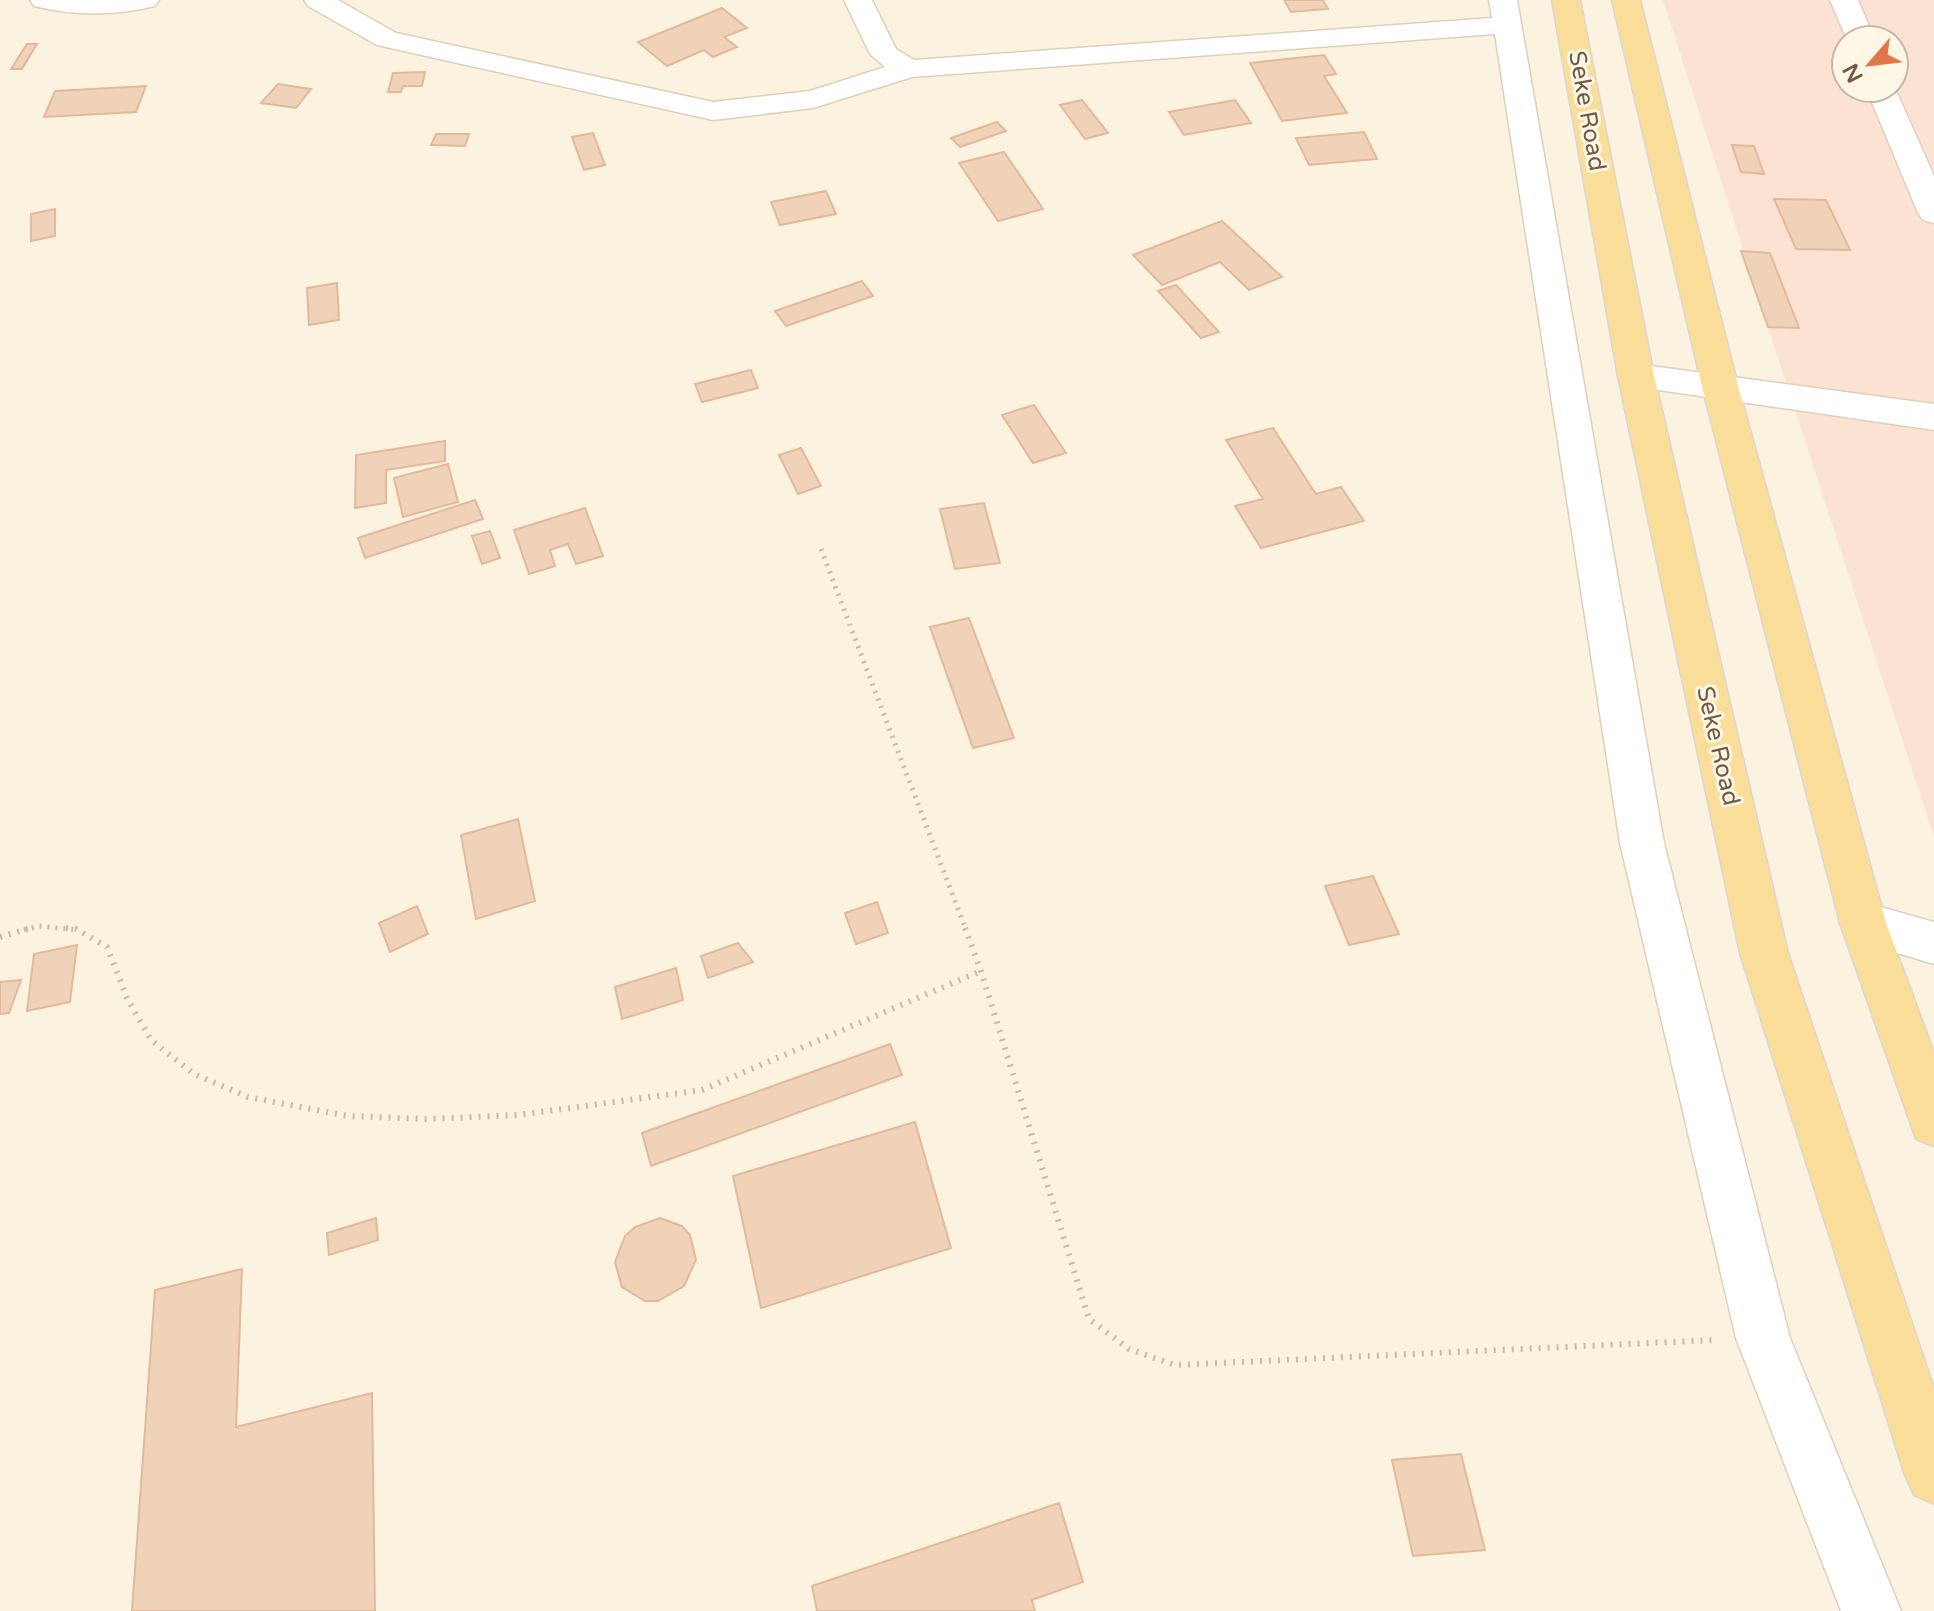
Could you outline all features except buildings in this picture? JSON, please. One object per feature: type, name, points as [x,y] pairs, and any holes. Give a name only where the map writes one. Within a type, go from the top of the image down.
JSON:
[{"type":"main road","name":"Seke Road","points":[[1566,0],[1636,376],[1764,953],[1934,1475]]},
{"type":"main road","points":[[1626,0],[1720,386],[1863,923],[1934,1121]]},
{"type":"street","points":[[44,0],[90,7],[145,0]]},
{"type":"street","points":[[318,0],[387,39],[713,111],[813,99],[909,69],[1505,13],[1642,843],[1763,1338],[1871,1611]]},
{"type":"street","points":[[858,0],[884,54],[909,69]]},
{"type":"street","points":[[1844,0],[1854,24]]},
{"type":"street","points":[[1888,104],[1934,213]]},
{"type":"street","points":[[1636,376],[1934,417]]},
{"type":"street","points":[[1863,923],[1934,943]]},
{"type":"path","points":[[821,549],[981,971],[1089,1319],[1129,1349],[1175,1365],[1763,1338]]},
{"type":"path","points":[[0,937],[39,926],[76,929],[107,947],[127,998],[151,1040],[194,1074],[248,1097],[364,1117],[427,1119],[518,1115],[702,1090],[981,971]]},
{"type":"shaded area","points":[[1663,0],[1934,0],[1934,837],[1768,327]]}]
